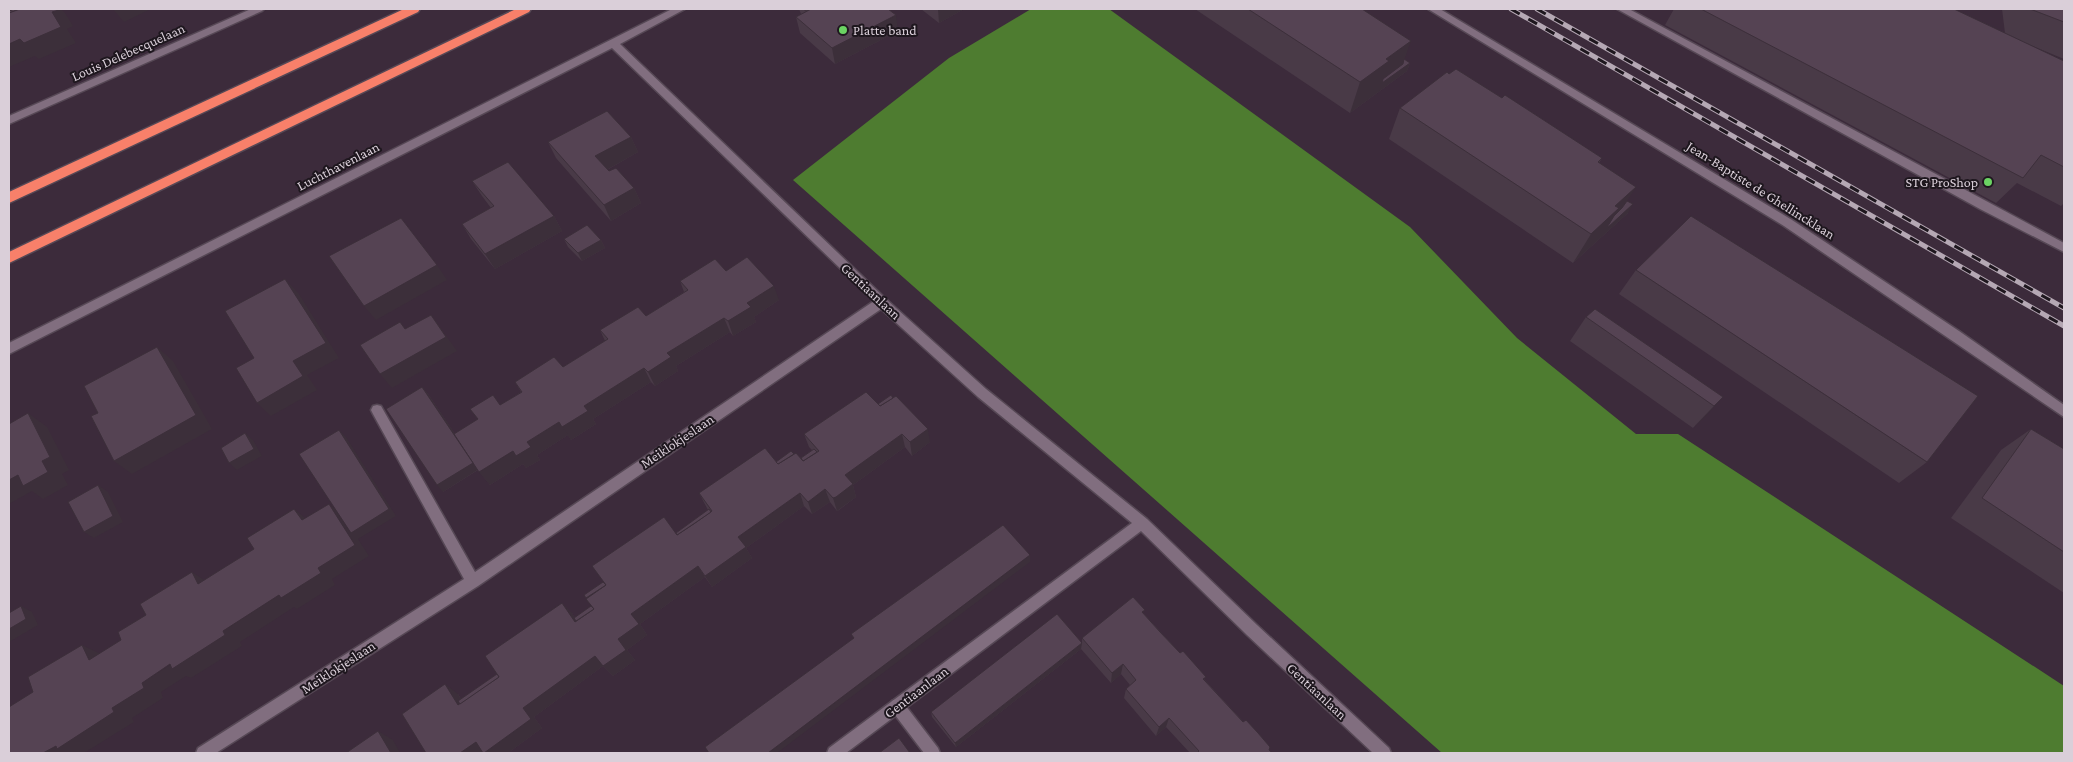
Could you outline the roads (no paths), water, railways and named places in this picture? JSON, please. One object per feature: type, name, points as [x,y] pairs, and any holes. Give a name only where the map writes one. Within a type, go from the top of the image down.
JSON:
[{"type":"highway","points":[[9,198],[414,9]]},
{"type":"highway","points":[[9,258],[525,9]]},
{"type":"street","name":"Louis Delebecquelaan","points":[[9,120],[259,9]]},
{"type":"street","name":"Luchthavenlaan","points":[[9,349],[680,9]]},
{"type":"street","name":"Jean-Baptiste de Ghellincklaan","points":[[1433,9],[1788,223],[1955,334],[2064,412]]},
{"type":"street","points":[[1622,9],[2064,248]]},
{"type":"street","name":"Gentiaanlaan","points":[[613,42],[882,302],[982,393],[1142,523],[1252,630],[1384,753]]},
{"type":"street","name":"Meiklokjeslaan","points":[[203,753],[473,581],[882,302]]},
{"type":"street","points":[[377,410],[473,581]]},
{"type":"street","name":"Gentiaanlaan","points":[[834,753],[1142,523]]},
{"type":"street","points":[[897,706],[933,753]]},
{"type":"railway","points":[[1511,9],[2064,326]]},
{"type":"railway","points":[[1537,9],[2064,308]]},
{"type":"place","name":"Platte band","points":[[843,30]]},
{"type":"place","name":"STG ProShop","points":[[1988,182]]}]
